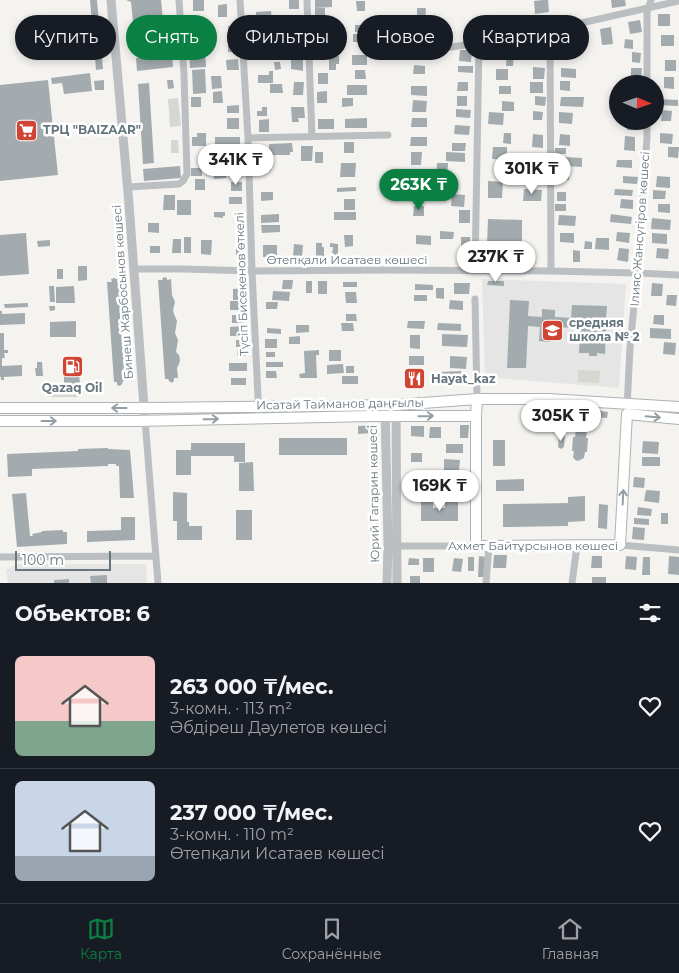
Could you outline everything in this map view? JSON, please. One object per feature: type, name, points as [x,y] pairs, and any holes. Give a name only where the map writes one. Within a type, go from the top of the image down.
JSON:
[{"type":"main road","name":"Исатай Тайманов даңғылы","points":[[0,408],[390,405],[477,399],[548,399],[627,409],[679,419]]},
{"type":"main road","points":[[476,546],[477,399]]},
{"type":"main road","name":"Исатай Тайманов даңғылы","points":[[627,409],[679,407]]},
{"type":"main road","name":"Ілияс Жансүгіров көшесі","points":[[620,546],[627,409]]},
{"type":"main road","name":"Исатай Тайманов даңғылы","points":[[0,420],[476,416]]},
{"type":"main road","name":"Ахмет Байтұрсынов көшесі","points":[[476,546],[620,546]]},
{"type":"street","name":"Бинеш Жарбосынов көшесі","points":[[110,0],[128,187],[158,583]]},
{"type":"street","points":[[128,187],[179,184],[187,174],[180,0]]},
{"type":"street","name":"Түсіп Бисекенов өткелі","points":[[240,0],[248,138],[259,418]]},
{"type":"street","points":[[307,0],[312,136]]},
{"type":"street","points":[[589,20],[650,4],[679,1]]},
{"type":"street","points":[[647,75],[647,13],[650,4]]},
{"type":"street","points":[[475,271],[479,60]]},
{"type":"street","points":[[550,60],[551,271]]},
{"type":"street","name":"Ілияс Жансүгіров көшесі","points":[[627,409],[647,130]]},
{"type":"street","points":[[248,138],[388,135]]},
{"type":"street","name":"Өтепқали Исатаев көшесі","points":[[134,269],[252,272],[386,270],[551,271],[679,275]]},
{"type":"street","points":[[475,299],[477,399]]},
{"type":"street","name":"Юрий Гагарин көшесі","points":[[390,405],[398,546],[397,583]]},
{"type":"street","name":"Юрий Гагарин көшесі","points":[[387,583],[391,416]]},
{"type":"street","name":"Ахмет Байтұрсынов көшесі","points":[[388,545],[476,546]]},
{"type":"street","points":[[486,583],[489,546]]},
{"type":"street","points":[[572,583],[577,546]]},
{"type":"street","name":"Ахмет Байтұрсынов көшесі","points":[[620,546],[679,550]]},
{"type":"street","points":[[0,558],[156,556]]},
{"type":"shaded area","points":[[178,98],[181,126],[170,127],[168,99]]},
{"type":"shaded area","points":[[171,140],[178,140],[179,153],[171,153]]},
{"type":"shaded area","name":"cредняя школа № 2","points":[[482,279],[626,284],[619,388],[485,377]]},
{"type":"shaded area","points":[[578,370],[600,371],[599,383],[578,382]]},
{"type":"shaded area","points":[[73,391],[78,397],[48,397],[50,392]]},
{"type":"shaded area","points":[[18,564],[146,564],[147,583],[8,583],[6,570]]},
{"type":"building","points":[[90,0],[97,0],[98,15],[91,15]]},
{"type":"building","points":[[126,0],[161,0],[162,15],[132,15],[131,2]]},
{"type":"building","points":[[193,0],[204,0],[204,11],[193,11]]},
{"type":"building","points":[[289,0],[299,0],[299,9],[289,9]]},
{"type":"building","points":[[315,0],[332,0],[332,7],[315,8]]},
{"type":"building","points":[[548,0],[549,12],[535,14],[534,1]]},
{"type":"building","points":[[611,0],[625,0],[626,6],[612,8]]},
{"type":"building","points":[[356,1],[365,1],[365,11],[357,11]]},
{"type":"building","points":[[227,4],[227,17],[218,17],[218,5]]},
{"type":"building","points":[[315,8],[325,8],[325,15],[315,15]]},
{"type":"building","points":[[417,8],[426,8],[426,15],[417,15]]},
{"type":"building","points":[[271,11],[271,15],[256,15],[256,12]]},
{"type":"building","points":[[658,14],[670,14],[670,26],[658,26]]},
{"type":"building","points":[[640,20],[642,32],[630,34],[628,22]]},
{"type":"building","points":[[611,27],[613,44],[602,45],[600,29]]},
{"type":"building","points":[[353,34],[357,34],[357,42],[353,42]]},
{"type":"building","points":[[661,35],[674,35],[674,46],[661,46]]},
{"type":"building","points":[[625,39],[633,40],[633,49],[624,48]]},
{"type":"building","points":[[460,50],[463,50],[463,60],[471,60],[471,62],[459,61]]},
{"type":"building","points":[[632,52],[641,53],[640,63],[632,62]]},
{"type":"building","points":[[352,55],[357,55],[357,60],[367,60],[367,65],[352,65]]},
{"type":"building","points":[[95,60],[102,60],[103,69],[96,70]]},
{"type":"building","points":[[136,60],[172,60],[173,67],[137,71]]},
{"type":"building","points":[[190,60],[206,60],[206,67],[190,68]]},
{"type":"building","points":[[226,60],[238,60],[239,70],[227,70]]},
{"type":"building","points":[[291,60],[303,60],[303,71],[291,69]]},
{"type":"building","points":[[329,60],[339,60],[339,64],[336,64],[336,70],[329,70]]},
{"type":"building","points":[[506,60],[513,60],[513,66],[506,66]]},
{"type":"building","points":[[665,60],[676,60],[676,71],[665,71]]},
{"type":"building","points":[[274,62],[280,62],[281,69],[275,70]]},
{"type":"building","points":[[414,65],[425,66],[425,74],[413,74]]},
{"type":"building","points":[[458,66],[473,66],[473,73],[458,72]]},
{"type":"building","points":[[533,67],[545,68],[544,79],[533,79]]},
{"type":"building","points":[[561,68],[576,69],[576,78],[561,77]]},
{"type":"building","points":[[631,68],[642,68],[641,75],[631,75]]},
{"type":"building","points":[[205,69],[206,93],[193,94],[192,70]]},
{"type":"building","points":[[496,69],[508,69],[508,80],[496,80]]},
{"type":"building","points":[[355,70],[365,70],[366,79],[355,79]]},
{"type":"building","points":[[269,71],[273,71],[273,83],[258,83],[258,75],[269,75]]},
{"type":"building","points":[[90,73],[92,91],[64,94],[62,83],[52,84],[51,78]]},
{"type":"building","points":[[318,73],[328,73],[328,84],[318,84]]},
{"type":"building","points":[[211,76],[221,76],[222,88],[212,89]]},
{"type":"building","points":[[664,77],[674,77],[674,89],[664,88]]},
{"type":"building","name":"ТРЦ \"BAIZAAR\"","points":[[48,80],[58,175],[0,181],[0,85]]},
{"type":"building","points":[[104,80],[104,90],[95,90],[94,81]]},
{"type":"building","points":[[167,80],[173,80],[174,88],[168,89]]},
{"type":"building","points":[[560,81],[570,81],[570,91],[560,90]]},
{"type":"building","points":[[294,82],[304,82],[303,95],[293,95]]},
{"type":"building","points":[[458,82],[468,82],[468,91],[457,91]]},
{"type":"building","points":[[530,82],[543,82],[543,93],[530,93]]},
{"type":"building","points":[[149,83],[154,163],[143,164],[138,84]]},
{"type":"building","points":[[270,84],[282,84],[283,93],[270,93]]},
{"type":"building","points":[[347,85],[367,85],[367,95],[347,95]]},
{"type":"building","points":[[411,86],[427,86],[427,96],[411,95]]},
{"type":"building","points":[[499,86],[511,86],[511,94],[499,94]]},
{"type":"building","points":[[222,91],[223,103],[213,103],[213,92]]},
{"type":"building","points":[[327,91],[327,103],[317,103],[317,92]]},
{"type":"building","points":[[457,96],[467,96],[467,106],[457,106]]},
{"type":"building","points":[[535,96],[546,97],[545,106],[535,105]]},
{"type":"building","points":[[191,97],[201,97],[201,107],[191,107]]},
{"type":"building","points":[[561,97],[584,97],[583,107],[560,106]]},
{"type":"building","points":[[342,98],[353,98],[353,106],[342,107]]},
{"type":"building","points":[[664,99],[678,100],[678,106],[664,105]]},
{"type":"building","points":[[413,100],[427,101],[426,112],[412,112]]},
{"type":"building","points":[[502,101],[514,102],[514,111],[502,111]]},
{"type":"building","points":[[239,105],[239,113],[227,113],[227,106]]},
{"type":"building","points":[[262,107],[267,107],[267,116],[257,116],[257,111],[262,111]]},
{"type":"building","points":[[291,107],[304,107],[305,118],[298,118],[299,122],[292,122]]},
{"type":"building","points":[[456,109],[471,110],[470,118],[456,117]]},
{"type":"building","points":[[664,110],[672,111],[671,121],[664,121]]},
{"type":"building","points":[[533,111],[543,112],[542,120],[533,120]]},
{"type":"building","points":[[489,112],[504,113],[503,125],[488,124]]},
{"type":"building","points":[[559,112],[573,113],[572,124],[559,123]]},
{"type":"building","points":[[227,118],[239,118],[239,129],[227,129]]},
{"type":"building","points":[[367,118],[367,128],[345,128],[345,119]]},
{"type":"building","points":[[412,118],[427,118],[427,127],[411,127]]},
{"type":"building","points":[[269,119],[269,132],[259,132],[259,120]]},
{"type":"building","points":[[318,119],[334,119],[334,129],[318,129]]},
{"type":"building","points":[[89,123],[93,123],[96,128],[95,132],[89,133],[86,130],[86,126]]},
{"type":"building","points":[[455,125],[470,126],[469,135],[454,134]]},
{"type":"building","points":[[197,133],[206,133],[206,146],[192,146],[192,137],[197,137]]},
{"type":"building","points":[[504,133],[511,133],[511,144],[503,143]]},
{"type":"building","points":[[660,133],[673,134],[672,144],[660,143]]},
{"type":"building","points":[[533,134],[543,135],[543,148],[532,147]]},
{"type":"building","points":[[560,134],[570,135],[570,146],[559,145]]},
{"type":"building","points":[[625,136],[635,137],[635,151],[624,150]]},
{"type":"building","points":[[215,137],[240,137],[240,146],[221,147],[221,145],[215,145]]},
{"type":"building","points":[[411,137],[427,137],[427,146],[410,146]]},
{"type":"building","points":[[344,142],[354,142],[354,153],[344,153]]},
{"type":"building","points":[[292,143],[293,152],[290,152],[290,155],[272,155],[272,152],[269,153],[269,144]]},
{"type":"building","points":[[452,143],[466,143],[465,151],[452,151]]},
{"type":"building","points":[[301,146],[313,146],[312,161],[301,161]]},
{"type":"building","points":[[493,147],[507,147],[507,160],[492,159]]},
{"type":"building","points":[[668,147],[679,147],[678,158],[668,157]]},
{"type":"building","points":[[555,148],[566,148],[566,154],[554,154]]},
{"type":"building","points":[[221,151],[240,151],[240,160],[221,160]]},
{"type":"building","points":[[315,152],[323,152],[323,163],[315,163]]},
{"type":"building","points":[[411,152],[422,152],[421,165],[411,165]]},
{"type":"building","points":[[446,152],[465,153],[465,162],[446,161]]},
{"type":"building","points":[[565,157],[582,158],[582,167],[565,166]]},
{"type":"building","points":[[261,160],[271,160],[271,171],[261,171]]},
{"type":"building","points":[[617,160],[632,160],[632,168],[616,167]]},
{"type":"building","points":[[341,163],[356,163],[355,177],[340,177]]},
{"type":"building","points":[[437,163],[448,163],[447,179],[436,179]]},
{"type":"building","points":[[180,166],[181,178],[144,181],[143,169]]},
{"type":"building","points":[[226,167],[226,178],[214,179],[213,168]]},
{"type":"building","points":[[519,167],[527,167],[526,179],[519,179]]},
{"type":"building","points":[[555,167],[569,168],[569,180],[555,179]]},
{"type":"building","points":[[191,168],[202,168],[202,176],[191,176]]},
{"type":"building","points":[[410,170],[421,170],[420,183],[410,183]]},
{"type":"building","points":[[623,176],[638,177],[637,184],[623,183]]},
{"type":"building","points":[[657,176],[670,177],[670,188],[656,187]]},
{"type":"building","points":[[195,179],[205,179],[205,190],[195,190]]},
{"type":"building","points":[[441,181],[452,182],[451,191],[441,191]]},
{"type":"building","points":[[488,181],[503,182],[502,198],[488,198]]},
{"type":"building","points":[[231,182],[242,182],[242,191],[231,191]]},
{"type":"building","points":[[410,186],[420,186],[419,192],[410,192]]},
{"type":"building","points":[[356,187],[356,191],[337,192],[337,188]]},
{"type":"building","points":[[524,189],[542,190],[541,201],[523,201]]},
{"type":"building","points":[[615,189],[633,190],[632,196],[614,195]]},
{"type":"building","points":[[653,190],[666,191],[665,199],[653,199]]},
{"type":"building","points":[[261,192],[273,192],[273,200],[261,201]]},
{"type":"building","points":[[557,192],[566,192],[566,201],[557,201]]},
{"type":"building","points":[[452,194],[465,195],[464,207],[451,206]]},
{"type":"building","points":[[164,195],[175,195],[175,210],[163,210]]},
{"type":"building","points":[[229,197],[242,197],[242,204],[229,204]]},
{"type":"building","points":[[344,199],[355,199],[355,210],[344,210]]},
{"type":"building","points":[[621,199],[633,200],[633,209],[620,208]]},
{"type":"building","points":[[177,200],[191,200],[191,215],[177,215]]},
{"type":"building","points":[[555,204],[566,204],[566,211],[555,211]]},
{"type":"building","points":[[658,204],[670,204],[670,213],[658,212]]},
{"type":"building","points":[[414,206],[424,206],[424,216],[413,216]]},
{"type":"building","points":[[459,210],[470,210],[470,223],[459,223]]},
{"type":"building","points":[[214,212],[225,212],[225,216],[223,218],[214,217]]},
{"type":"building","points":[[334,212],[356,212],[356,220],[334,220]]},
{"type":"building","points":[[279,214],[279,222],[261,223],[261,215]]},
{"type":"building","points":[[611,214],[632,217],[631,224],[610,222]]},
{"type":"building","points":[[559,215],[576,216],[575,226],[558,225]]},
{"type":"building","points":[[652,218],[671,220],[670,230],[651,229]]},
{"type":"building","points":[[488,219],[522,220],[522,246],[487,245]]},
{"type":"building","points":[[148,223],[159,223],[159,233],[148,232]]},
{"type":"building","points":[[261,225],[280,225],[280,232],[262,233]]},
{"type":"building","points":[[440,231],[454,232],[453,239],[440,239]]},
{"type":"building","points":[[617,232],[630,233],[629,243],[616,241]]},
{"type":"building","points":[[26,233],[29,274],[0,276],[0,235]]},
{"type":"building","points":[[560,233],[574,233],[574,243],[560,242]]},
{"type":"building","points":[[652,233],[667,234],[667,244],[652,243]]},
{"type":"building","points":[[344,235],[353,235],[353,246],[345,247]]},
{"type":"building","points":[[416,235],[431,236],[431,245],[416,244]]},
{"type":"building","points":[[184,237],[191,237],[191,253],[184,253]]},
{"type":"building","points":[[461,237],[470,237],[470,248],[461,248]]},
{"type":"building","points":[[596,238],[609,238],[609,250],[595,249]]},
{"type":"building","points":[[173,239],[181,239],[181,253],[172,253]]},
{"type":"building","points":[[50,240],[50,246],[38,247],[37,241]]},
{"type":"building","points":[[201,240],[212,240],[211,255],[201,254]]},
{"type":"building","points":[[243,240],[243,255],[236,255],[236,241]]},
{"type":"building","points":[[585,241],[592,242],[592,249],[584,249]]},
{"type":"building","points":[[316,243],[322,243],[324,257],[316,257]]},
{"type":"building","points":[[330,243],[338,244],[338,255],[332,255],[333,247],[330,247]]},
{"type":"building","points":[[294,244],[303,245],[302,256],[293,256]]},
{"type":"building","points":[[263,245],[277,245],[277,256],[263,257]]},
{"type":"building","points":[[150,246],[160,246],[160,253],[150,253]]},
{"type":"building","points":[[619,248],[629,249],[628,262],[617,260]]},
{"type":"building","points":[[657,248],[669,249],[668,259],[656,258]]},
{"type":"building","points":[[573,250],[580,251],[580,262],[573,262]]},
{"type":"building","points":[[78,266],[87,266],[87,280],[78,281]]},
{"type":"building","points":[[57,269],[63,269],[63,279],[57,279]]},
{"type":"building","points":[[164,277],[167,280],[171,279],[172,295],[175,302],[173,310],[177,321],[175,333],[178,340],[176,352],[180,360],[177,368],[178,378],[174,378],[172,383],[165,379],[158,280],[162,280]]},
{"type":"building","points":[[114,278],[118,282],[120,281],[121,296],[124,303],[122,316],[125,327],[123,335],[127,342],[124,351],[129,361],[126,369],[126,381],[123,381],[120,386],[117,385],[117,382],[114,382],[107,282],[112,282],[111,279]]},
{"type":"building","points":[[283,280],[293,280],[292,289],[282,289]]},
{"type":"building","points":[[306,281],[312,281],[312,293],[306,293]]},
{"type":"building","points":[[318,281],[327,281],[327,294],[318,294]]},
{"type":"building","points":[[488,281],[504,281],[504,286],[487,285]]},
{"type":"building","points":[[343,282],[357,282],[357,287],[343,287]]},
{"type":"building","points":[[454,283],[470,283],[469,294],[454,294]]},
{"type":"building","points":[[652,283],[663,284],[662,296],[651,296]]},
{"type":"building","points":[[415,284],[433,285],[433,290],[415,290]]},
{"type":"building","points":[[49,286],[54,286],[55,302],[50,302]]},
{"type":"building","points":[[74,286],[75,303],[56,303],[56,287]]},
{"type":"building","points":[[243,288],[243,300],[233,300],[233,289]]},
{"type":"building","points":[[436,288],[444,288],[444,299],[436,298]]},
{"type":"building","points":[[273,291],[290,292],[289,301],[272,300]]},
{"type":"building","points":[[345,292],[356,292],[357,303],[346,303]]},
{"type":"building","points":[[414,295],[427,295],[427,301],[414,301]]},
{"type":"building","points":[[667,295],[677,295],[676,306],[666,305]]},
{"type":"building","points":[[450,300],[463,301],[463,310],[449,309]]},
{"type":"building","points":[[510,300],[529,301],[528,316],[542,317],[542,309],[555,310],[555,317],[571,318],[572,305],[607,306],[606,319],[610,319],[609,329],[606,328],[605,354],[597,353],[597,356],[589,356],[589,353],[579,353],[580,328],[551,327],[550,342],[539,341],[540,327],[528,326],[526,368],[507,368]]},
{"type":"building","points":[[230,301],[244,301],[243,308],[240,308],[240,310],[230,310]]},
{"type":"building","points":[[266,302],[278,302],[277,309],[266,309]]},
{"type":"building","points":[[28,303],[28,307],[5,308],[4,304]]},
{"type":"building","points":[[49,306],[55,306],[55,310],[50,311]]},
{"type":"building","points":[[0,311],[2,311],[2,314],[25,313],[25,324],[0,325]]},
{"type":"building","points":[[346,314],[356,314],[357,321],[346,321]]},
{"type":"building","points":[[232,315],[243,315],[243,323],[232,323]]},
{"type":"building","points":[[654,315],[664,315],[664,325],[653,324]]},
{"type":"building","points":[[76,321],[76,337],[50,337],[50,322]]},
{"type":"building","points":[[408,321],[425,321],[424,329],[407,328]]},
{"type":"building","points":[[341,323],[353,323],[354,331],[342,331]]},
{"type":"building","points":[[438,323],[461,324],[461,331],[437,330]]},
{"type":"building","points":[[296,325],[309,325],[309,332],[296,333]]},
{"type":"building","points":[[243,326],[243,336],[230,336],[230,327]]},
{"type":"building","points":[[267,328],[281,329],[281,334],[267,333]]},
{"type":"building","points":[[650,328],[671,329],[671,339],[650,338]]},
{"type":"building","points":[[0,333],[4,333],[4,350],[8,350],[8,353],[4,353],[5,358],[2,358],[2,366],[22,365],[22,376],[4,377],[4,380],[1,380]]},
{"type":"building","points":[[442,334],[468,335],[467,347],[442,346]]},
{"type":"building","points":[[410,335],[420,335],[420,349],[410,348]]},
{"type":"building","points":[[300,336],[300,344],[289,344],[289,337]]},
{"type":"building","points":[[265,339],[277,339],[277,348],[265,348]]},
{"type":"building","points":[[236,340],[245,340],[245,347],[236,347]]},
{"type":"building","points":[[664,342],[676,343],[675,355],[663,354]]},
{"type":"building","points":[[237,349],[246,349],[246,356],[237,356]]},
{"type":"building","points":[[319,350],[319,355],[316,355],[317,378],[300,378],[299,374],[305,373],[304,351]]},
{"type":"building","points":[[329,350],[341,350],[341,361],[329,361]]},
{"type":"building","points":[[266,352],[275,352],[275,357],[266,357]]},
{"type":"building","points":[[409,356],[424,356],[424,365],[409,365]]},
{"type":"building","points":[[450,356],[467,357],[466,369],[450,368]]},
{"type":"building","points":[[37,362],[42,362],[43,376],[36,376],[35,368],[37,368]]},
{"type":"building","points":[[266,362],[283,362],[283,367],[266,367]]},
{"type":"building","points":[[229,363],[247,363],[247,371],[229,371]]},
{"type":"building","points":[[343,364],[344,373],[327,374],[327,365]]},
{"type":"building","points":[[67,365],[77,365],[80,384],[64,384],[64,374],[67,374]]},
{"type":"building","points":[[346,366],[354,366],[354,373],[346,373]]},
{"type":"building","points":[[266,371],[276,371],[277,378],[266,378]]},
{"type":"building","points":[[461,371],[461,378],[450,378],[450,380],[444,381],[444,383],[438,383],[438,372]]},
{"type":"building","points":[[342,376],[358,376],[358,384],[342,384]]},
{"type":"building","points":[[231,378],[246,378],[246,385],[231,385]]},
{"type":"building","points":[[595,410],[608,412],[607,418],[595,417]]},
{"type":"building","points":[[577,421],[588,422],[587,452],[585,452],[584,458],[578,461],[573,457],[574,451],[572,451]]},
{"type":"building","points":[[376,425],[377,435],[373,436],[373,433],[358,434],[358,426]]},
{"type":"building","points":[[460,425],[469,425],[468,438],[460,438]]},
{"type":"building","points":[[411,426],[424,426],[424,437],[411,436]]},
{"type":"building","points":[[430,427],[441,427],[441,438],[429,438]]},
{"type":"building","points":[[559,435],[565,436],[564,447],[561,449],[558,447]]},
{"type":"building","points":[[279,438],[347,438],[347,455],[279,455]]},
{"type":"building","points":[[493,440],[505,440],[505,466],[493,466]]},
{"type":"building","points":[[643,441],[659,442],[658,454],[642,453]]},
{"type":"building","points":[[191,443],[245,443],[245,462],[234,462],[234,456],[191,456],[191,475],[176,475],[176,450],[191,450]]},
{"type":"building","points":[[446,444],[463,444],[463,453],[446,453]]},
{"type":"building","points":[[108,448],[130,450],[134,498],[120,498],[119,466],[116,466],[116,464],[108,464],[108,466],[32,469],[32,476],[8,477],[7,454]]},
{"type":"building","points":[[411,453],[422,453],[422,462],[411,462]]},
{"type":"building","points":[[642,457],[660,457],[660,466],[642,466]]},
{"type":"building","points":[[444,459],[460,460],[459,470],[444,470]]},
{"type":"building","points":[[253,462],[254,491],[239,491],[239,463]]},
{"type":"building","points":[[454,475],[466,475],[466,487],[454,487]]},
{"type":"building","points":[[634,477],[645,478],[644,488],[633,487]]},
{"type":"building","points":[[410,478],[422,478],[422,487],[410,487]]},
{"type":"building","points":[[524,479],[524,491],[496,491],[496,480]]},
{"type":"building","points":[[646,490],[660,491],[659,503],[644,501]]},
{"type":"building","points":[[173,492],[187,493],[187,522],[189,522],[189,526],[202,526],[202,540],[177,540],[177,521],[173,521]]},
{"type":"building","points":[[26,493],[30,536],[42,531],[63,530],[63,532],[67,532],[67,544],[17,547],[12,494]]},
{"type":"building","points":[[585,496],[585,521],[568,522],[568,526],[503,527],[503,504],[568,503],[568,497]]},
{"type":"building","points":[[421,501],[433,501],[433,508],[445,508],[445,501],[458,501],[458,521],[421,521]]},
{"type":"building","points":[[599,504],[608,505],[607,529],[598,528]]},
{"type":"building","points":[[638,507],[652,509],[651,516],[637,515]]},
{"type":"building","points":[[236,510],[252,510],[252,540],[236,540]]},
{"type":"building","points":[[661,513],[668,513],[668,524],[661,524]]},
{"type":"building","points":[[121,517],[135,517],[135,540],[87,542],[87,531],[121,530]]},
{"type":"building","points":[[634,518],[649,519],[649,525],[634,524]]},
{"type":"building","points":[[633,527],[645,528],[644,540],[632,539]]},
{"type":"building","points":[[494,555],[507,555],[506,568],[493,568]]},
{"type":"building","points":[[479,556],[486,557],[485,577],[478,577]]},
{"type":"building","points":[[592,556],[602,556],[602,568],[591,568]]},
{"type":"building","points":[[626,556],[637,557],[636,570],[625,569]]},
{"type":"building","points":[[669,556],[679,557],[679,575],[668,574]]},
{"type":"building","points":[[468,557],[474,557],[474,571],[468,571]]},
{"type":"building","points":[[643,557],[650,557],[650,575],[642,575]]},
{"type":"building","points":[[409,558],[419,559],[419,565],[408,565]]},
{"type":"building","points":[[423,558],[434,558],[434,572],[423,572]]},
{"type":"building","points":[[454,558],[463,559],[461,572],[452,571]]},
{"type":"building","points":[[107,575],[107,583],[91,583],[90,576]]},
{"type":"building","points":[[410,576],[420,576],[420,583],[410,583]]},
{"type":"building","points":[[592,577],[606,577],[606,583],[592,583]]},
{"type":"building","points":[[69,579],[69,583],[54,583],[54,580]]},
{"type":"place","name":"ТРЦ \"BAIZAAR\"","points":[[27,130]]},
{"type":"place","name":"cредняя школа № 2","points":[[553,330]]},
{"type":"place","name":"Qazaq Oil","points":[[72,367]]},
{"type":"place","name":"Hayat_kaz","points":[[415,379]]}]
